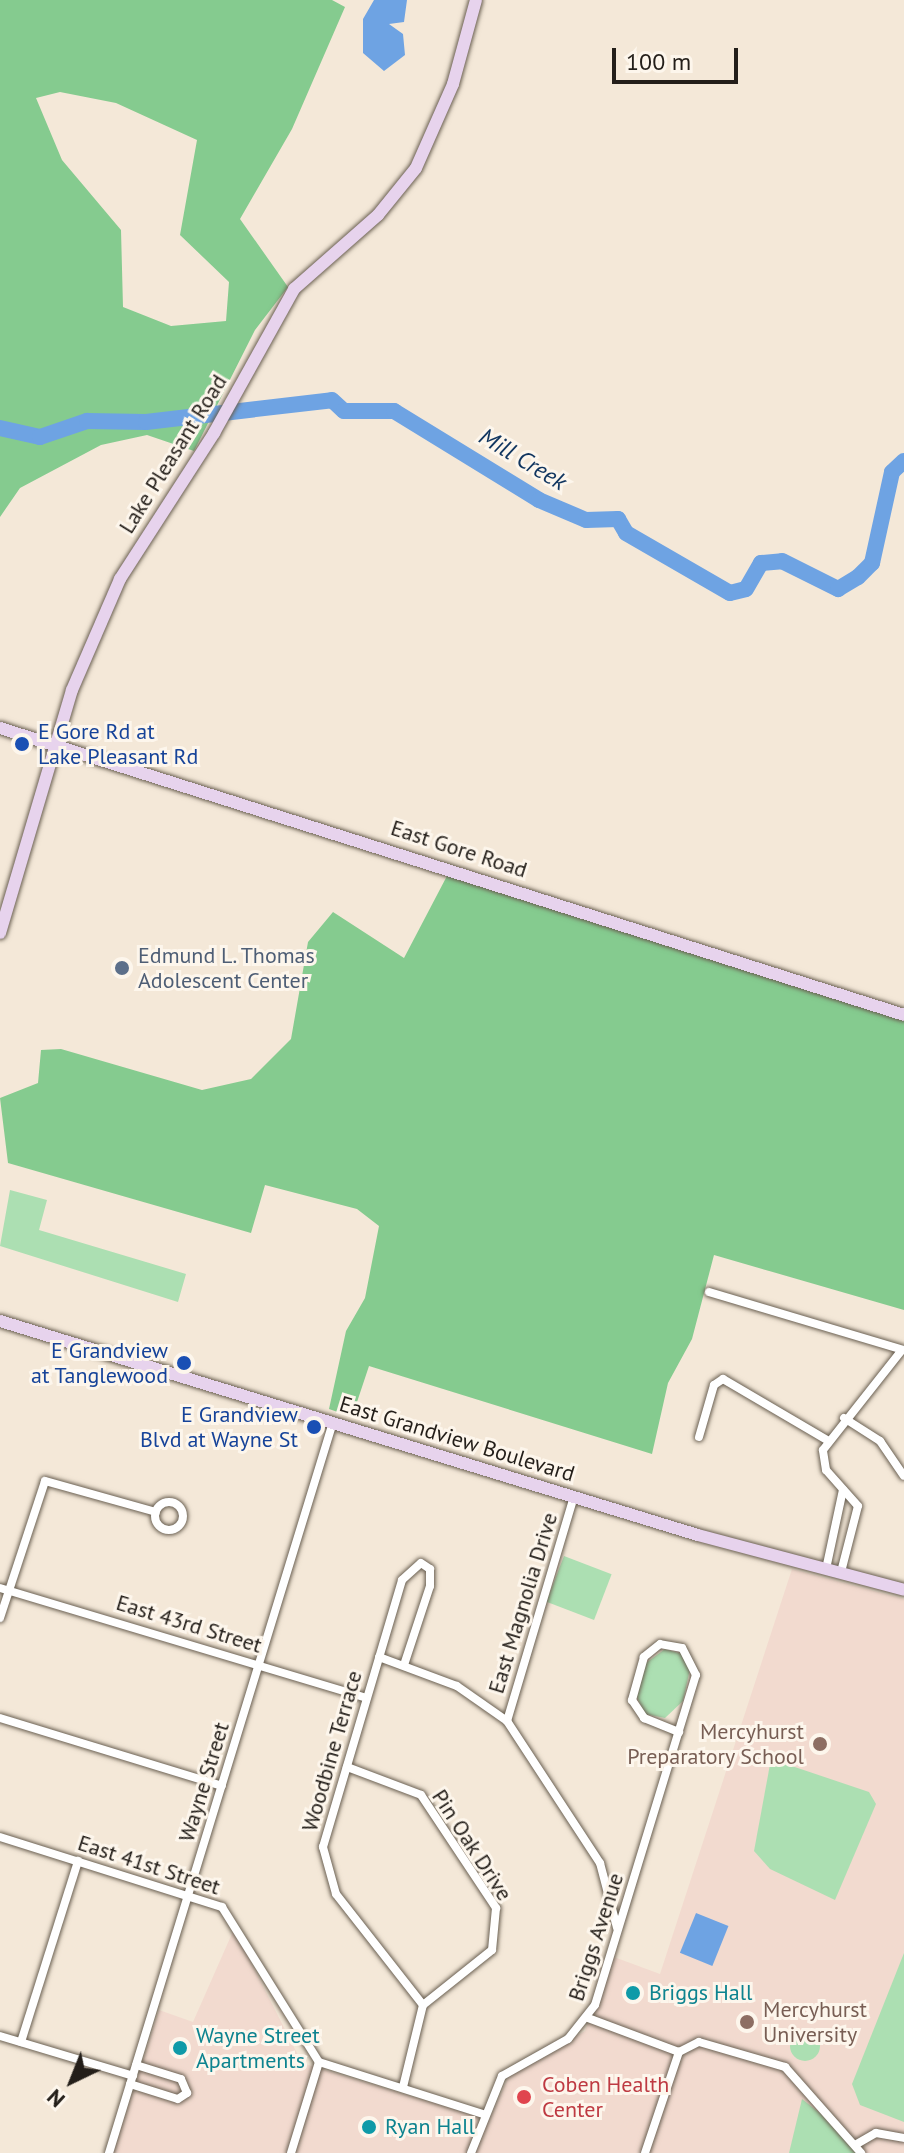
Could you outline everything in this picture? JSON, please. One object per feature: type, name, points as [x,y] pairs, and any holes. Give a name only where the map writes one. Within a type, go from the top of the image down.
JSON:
[{"type":"street","name":"Lake Pleasant Road","points":[[0,933],[53,744],[120,579],[220,423],[294,289],[378,215],[416,168],[453,84],[476,0]]},
{"type":"street","name":"East Gore Road","points":[[0,728],[904,1015]]},
{"type":"street","points":[[709,1292],[903,1350],[827,1440],[824,1465],[858,1513],[841,1572]]},
{"type":"street","name":"East Grandview Boulevard","points":[[0,1321],[574,1496],[904,1590]]},
{"type":"street","points":[[699,1437],[714,1385],[723,1379],[827,1440]]},
{"type":"street","points":[[844,1418],[880,1441],[902,1466],[904,1476]]},
{"type":"street","name":"Wayne Street","points":[[109,2153],[333,1422]]},
{"type":"street","points":[[0,1618],[4,1589],[45,1481],[156,1512]]},
{"type":"street","points":[[826,1569],[843,1490]]},
{"type":"street","name":"East Magnolia Drive","points":[[507,1721],[574,1496]]},
{"type":"street","name":"Woodbine Terrace","points":[[404,1665],[430,1586],[426,1564],[405,1571],[366,1698],[323,1865],[336,1894],[423,2005]]},
{"type":"street","name":"East 43rd Street","points":[[4,1589],[366,1698]]},
{"type":"street","name":"Briggs Avenue","points":[[471,2153],[483,2114],[511,2067],[568,2039],[588,2018],[679,1732],[696,1669],[682,1648],[660,1644],[645,1654],[632,1700],[644,1718],[679,1732]]},
{"type":"street","points":[[379,1657],[473,1695],[507,1721],[600,1863],[618,1929]]},
{"type":"street","points":[[0,1718],[222,1786]]},
{"type":"street","name":"Pin Oak Drive","points":[[347,1767],[421,1795],[496,1908],[499,1929],[487,1956],[423,2005]]},
{"type":"street","name":"East 41st Street","points":[[0,1837],[189,1894],[233,1916],[303,2046],[319,2062]]},
{"type":"street","points":[[21,2042],[78,1861]]},
{"type":"street","points":[[403,2087],[423,2005]]},
{"type":"street","points":[[588,2018],[679,2052]]},
{"type":"street","points":[[0,2036],[178,2099],[187,2093],[181,2079],[136,2065]]},
{"type":"street","points":[[645,2153],[679,2052],[699,2042],[785,2067],[801,2093],[861,2153]]},
{"type":"street","points":[[291,2153],[319,2062],[483,2114]]},
{"type":"street","points":[[855,2145],[876,2133],[904,2138]]},
{"type":"shaded area","name":"Mercyhurst University","points":[[792,1569],[904,1599],[904,2153],[113,2153],[159,2010],[193,2022],[234,1929],[302,2063],[489,2120],[509,2076],[585,2031],[614,1957],[660,1974]]},
{"type":"green space","points":[[0,0],[332,0],[345,7],[292,129],[240,219],[288,287],[255,330],[194,451],[147,435],[101,445],[20,488],[0,517]],"holes":[[[60,92],[116,103],[197,140],[180,235],[229,282],[226,321],[171,326],[123,307],[121,230],[62,160],[36,98]]]},
{"type":"green space","points":[[448,874],[904,1021],[904,1310],[714,1255],[692,1339],[668,1383],[652,1454],[369,1366],[352,1417],[329,1409],[346,1331],[365,1298],[379,1226],[357,1209],[265,1185],[251,1233],[8,1163],[0,1098],[38,1083],[41,1050],[61,1049],[202,1090],[251,1079],[291,1039],[308,942],[333,912],[404,958]]},
{"type":"green space","points":[[10,1190],[47,1200],[39,1230],[186,1274],[178,1302],[0,1246]]},
{"type":"green space","points":[[564,1556],[612,1574],[594,1620],[546,1602]]},
{"type":"green space","points":[[665,1649],[682,1654],[690,1669],[683,1701],[665,1718],[645,1714],[637,1697],[646,1663]]},
{"type":"green space","points":[[771,1759],[869,1792],[876,1804],[835,1900],[770,1869],[754,1851]]},
{"type":"green space","points":[[904,1953],[904,2122],[860,2105],[852,2084]]},
{"type":"green space","points":[[805,2031],[811,2032],[819,2040],[819,2052],[811,2060],[805,2061],[799,2060],[791,2052],[790,2046],[791,2040],[799,2032]]},
{"type":"green space","points":[[802,2099],[821,2114],[856,2153],[789,2153]]},
{"type":"water","points":[[374,0],[407,0],[404,22],[389,24],[403,34],[405,55],[384,71],[363,53],[363,19]]},
{"type":"water","points":[[696,1913],[728,1926],[712,1966],[680,1953]]},
{"type":"waterway","name":"Mill Creek","points":[[0,428],[40,437],[87,421],[146,422],[332,400],[344,411],[394,411],[539,500],[586,520],[618,519],[626,533],[730,593],[746,589],[761,563],[782,561],[838,589],[858,577],[872,563],[892,472],[904,461]]},
{"type":"place","name":"E Gore Rd at Lake Pleasant Rd","points":[[22,744]]},
{"type":"place","name":"Edmund L. Thomas Adolescent Center","points":[[122,968]]},
{"type":"place","name":"E Grandview at Tanglewood","points":[[184,1363]]},
{"type":"place","name":"E Grandview Blvd at Wayne St","points":[[314,1427]]},
{"type":"place","name":"Mercyhurst Preparatory School","points":[[820,1744]]},
{"type":"place","name":"Briggs Hall","points":[[633,1993]]},
{"type":"place","name":"Mercyhurst University","points":[[747,2022]]},
{"type":"place","name":"Wayne Street Apartments","points":[[180,2048]]},
{"type":"place","name":"Coben Health Center","points":[[524,2097]]},
{"type":"place","name":"Ryan Hall","points":[[369,2127]]}]
